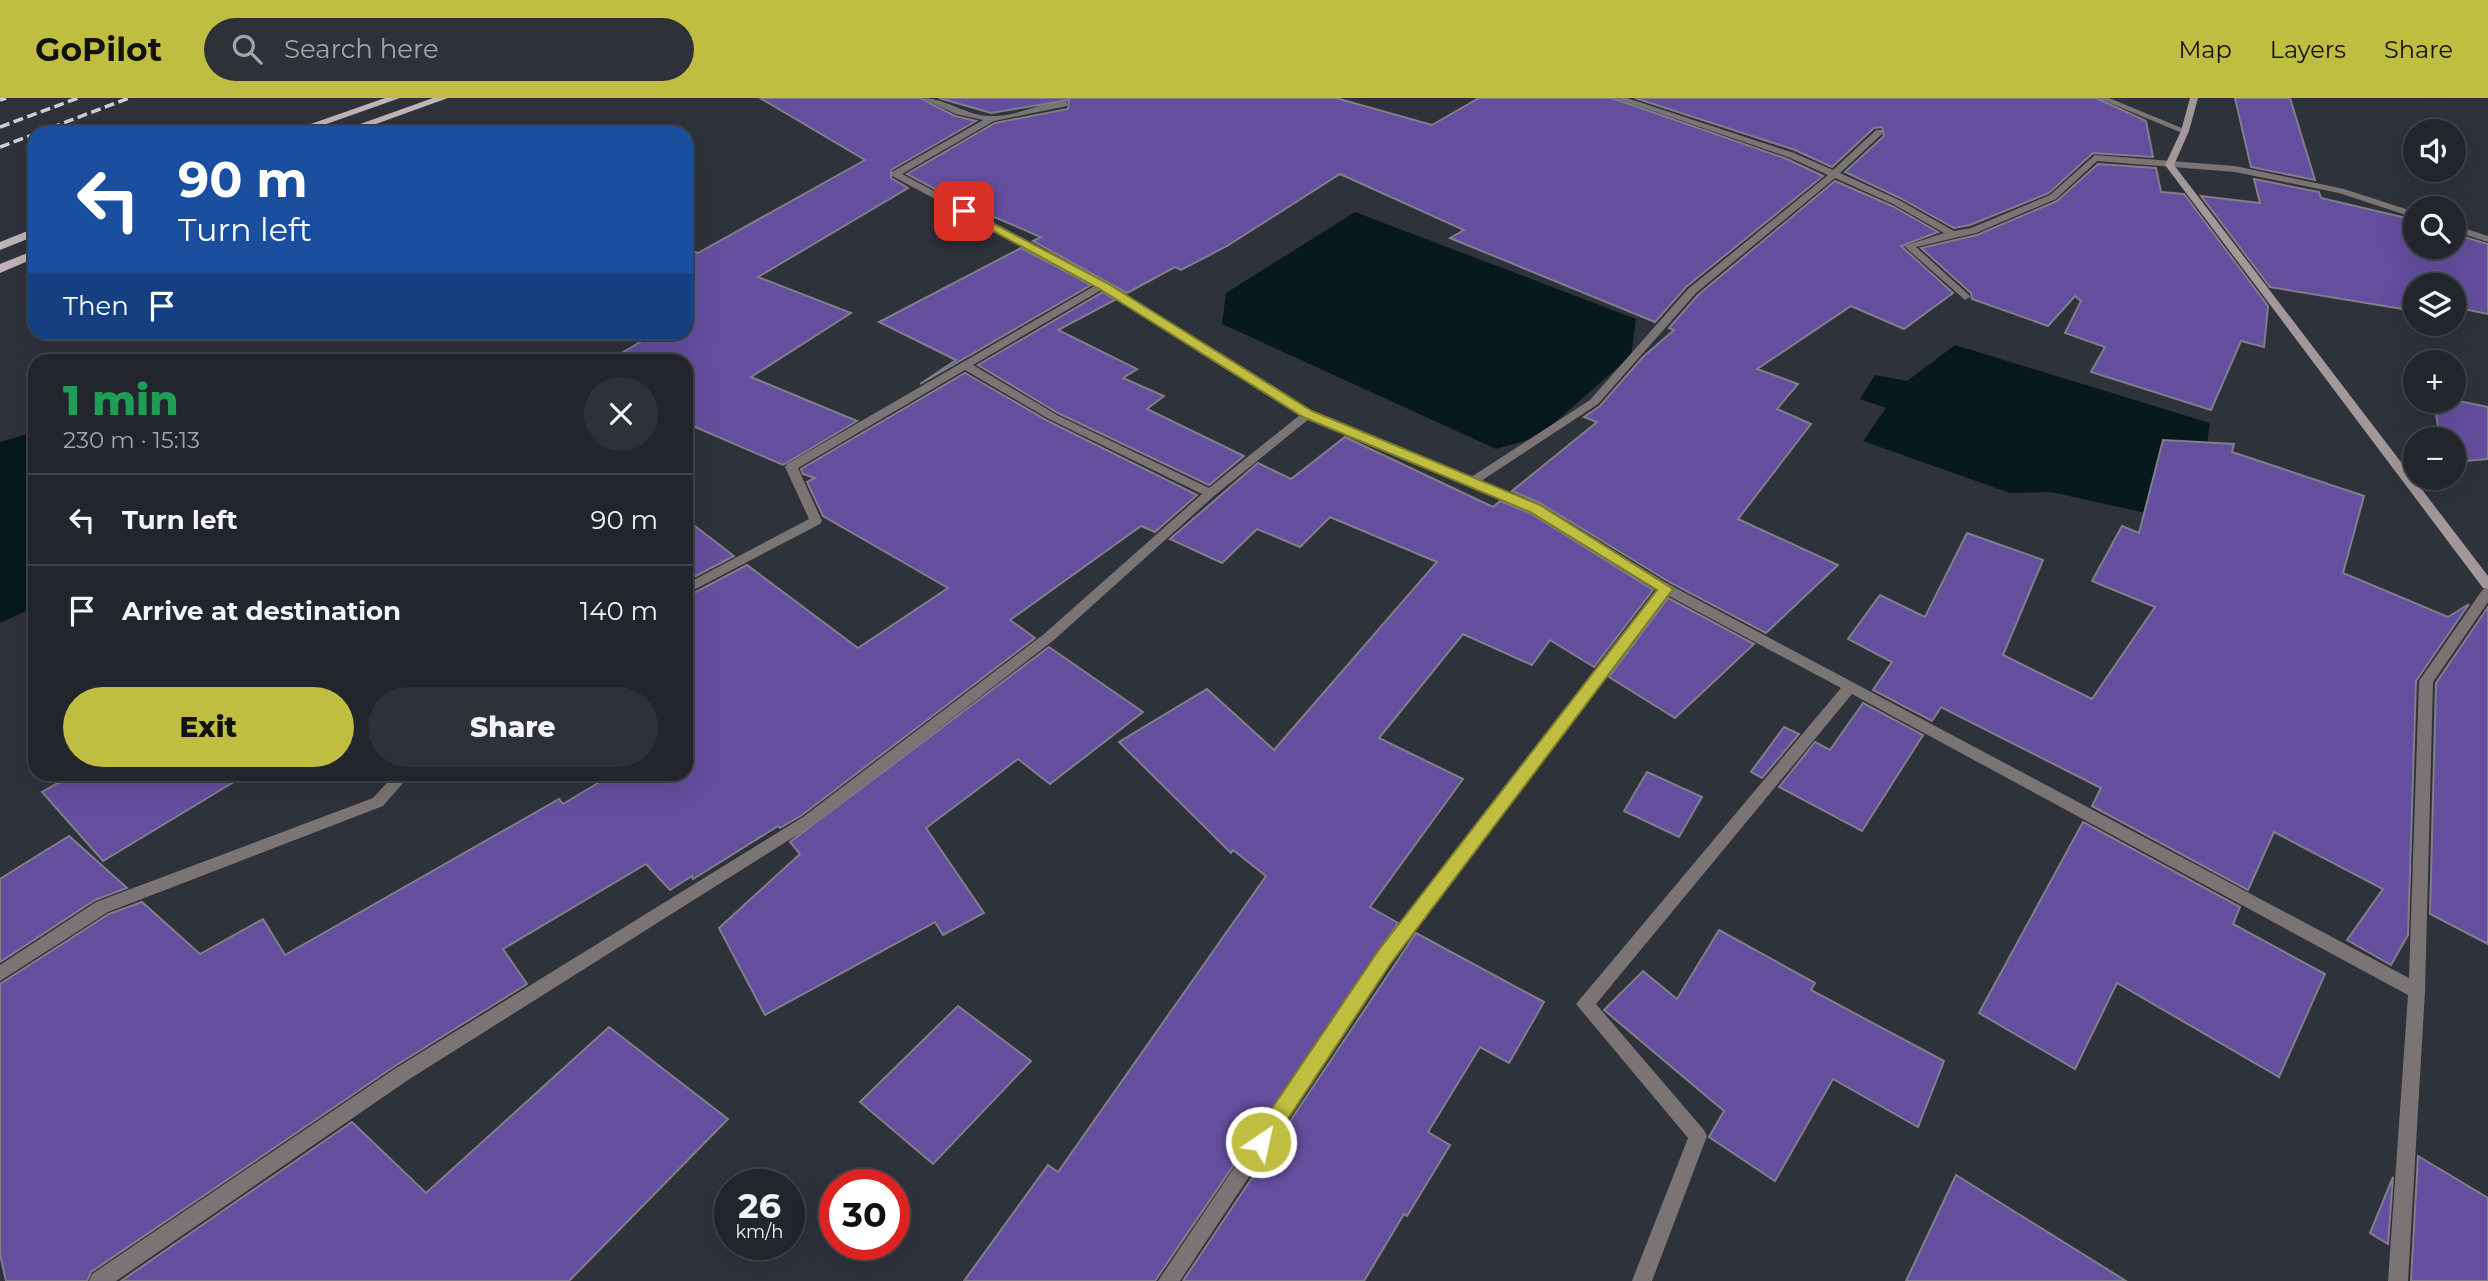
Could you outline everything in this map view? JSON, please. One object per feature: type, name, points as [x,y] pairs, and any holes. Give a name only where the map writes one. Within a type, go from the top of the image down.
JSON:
[{"type":"main road","points":[[311,126],[395,98]]},
{"type":"main road","points":[[361,126],[443,98]]},
{"type":"main road","points":[[0,246],[28,235]]},
{"type":"main road","points":[[0,268],[28,257]]},
{"type":"street","points":[[926,98],[959,111],[991,119]]},
{"type":"street","points":[[1619,98],[1791,155],[1896,202],[1952,234]]},
{"type":"street","points":[[2102,98],[2185,131]]},
{"type":"street","points":[[2169,165],[2185,131],[2194,98]]},
{"type":"street","points":[[1064,104],[991,119],[895,174],[1102,285],[1308,414],[1535,508],[1665,589],[2417,991]]},
{"type":"street","points":[[1471,482],[1594,402],[1692,291],[1834,174],[1879,132]]},
{"type":"street","points":[[1965,297],[1909,246],[1973,231],[2053,197],[2095,158],[2235,169],[2341,191],[2403,211]]},
{"type":"street","points":[[2169,165],[2488,585]]},
{"type":"street","points":[[2466,232],[2488,239]]},
{"type":"street","points":[[693,586],[816,521],[791,467],[1102,285]]},
{"type":"street","points":[[965,365],[1053,417],[1210,493]]},
{"type":"street","points":[[99,1281],[402,1074],[808,821],[1049,637],[1210,493],[1308,414]]},
{"type":"street","points":[[1168,1281],[1385,957],[1665,589]]},
{"type":"street","points":[[2398,1281],[2417,991],[2426,681],[2488,592]]},
{"type":"street","points":[[1642,1281],[1698,1136],[1585,1004],[1849,688]]},
{"type":"street","points":[[0,974],[102,907],[378,802],[398,781]]},
{"type":"shaded area","points":[[1355,212],[1636,319],[1631,356],[1538,437],[1496,449],[1222,324],[1226,293]]},
{"type":"shaded area","points":[[1955,345],[2210,423],[2195,524],[2051,492],[2010,493],[1863,441],[1886,408],[1860,399],[1875,375],[1907,381]]},
{"type":"shaded area","points":[[28,434],[28,610],[0,623],[0,442]]},
{"type":"building","points":[[760,98],[920,98],[955,116],[976,121],[891,170],[891,178],[908,188],[758,277],[851,313],[751,377],[857,421],[783,465],[693,426],[693,354],[620,354],[644,340],[693,340],[693,251],[698,253],[865,160]]},
{"type":"building","points":[[939,98],[1336,98],[1432,125],[1479,98],[1612,98],[1787,159],[1823,176],[1686,287],[1655,322],[1450,238],[1464,230],[1340,174],[1227,246],[1181,270],[1175,267],[1127,293],[1033,241],[1041,237],[959,202],[907,174],[995,123],[1068,109],[1069,100],[991,113]]},
{"type":"building","points":[[1635,98],[2096,98],[2146,121],[2153,157],[2093,153],[2049,193],[1970,225],[1954,228],[1845,172],[1884,136],[1882,127],[1874,128],[1832,167],[1795,150]]},
{"type":"building","points":[[2235,98],[2290,98],[2315,180],[2251,167]]},
{"type":"building","points":[[2098,164],[2156,168],[2161,192],[2184,194],[2268,306],[2264,347],[2241,341],[2211,410],[2091,372],[2105,347],[2065,333],[2081,301],[2075,296],[2048,326],[1972,299],[1971,293],[1921,248],[1977,235],[2057,201]]},
{"type":"building","points":[[2254,179],[2319,192],[2321,198],[2403,217],[2403,259],[2466,259],[2466,238],[2488,244],[2488,314],[2466,309],[2466,273],[2403,273],[2403,309],[2270,287],[2201,196],[2260,203]]},
{"type":"building","points":[[1835,181],[1892,206],[1938,232],[1901,246],[1953,293],[1904,329],[1851,306],[1757,369],[1798,384],[1777,409],[1811,424],[1738,519],[1838,565],[1766,633],[1671,583],[1540,503],[1512,491],[1597,422],[1584,417],[1600,406],[1643,357],[1674,330],[1669,328],[1698,295]]},
{"type":"building","points":[[1021,248],[1091,285],[920,384],[956,360],[879,322]]},
{"type":"building","points":[[1103,292],[1115,300],[1058,330],[1137,369],[1123,378],[1164,396],[1147,409],[1244,456],[1209,485],[1058,413],[978,365]]},
{"type":"building","points":[[965,373],[1048,421],[1197,495],[1155,532],[1141,526],[1010,620],[1035,638],[802,815],[780,828],[778,826],[693,879],[692,876],[670,890],[646,864],[503,949],[527,984],[395,1066],[91,1272],[87,1281],[6,1281],[0,1254],[0,984],[109,914],[142,902],[200,954],[263,919],[285,955],[559,799],[563,804],[601,781],[693,781],[693,593],[747,565],[858,648],[948,588],[823,516],[807,482],[815,478],[803,474],[801,469]]},
{"type":"building","points":[[2466,402],[2488,407],[2488,459],[2466,461],[2466,427],[2438,427],[2436,413],[2466,413]]},
{"type":"building","points":[[1345,437],[1493,507],[1500,501],[1530,513],[1653,590],[1594,667],[1550,640],[1532,665],[1463,634],[1379,738],[1463,779],[1370,907],[1398,923],[1155,1281],[964,1281],[1048,1165],[1058,1172],[1266,876],[1233,850],[1231,853],[1119,742],[1207,689],[1274,750],[1437,562],[1330,517],[1300,547],[1257,529],[1222,563],[1170,539],[1258,463],[1291,479]]},
{"type":"building","points":[[2163,440],[2234,444],[2232,452],[2364,496],[2343,573],[2448,617],[2469,604],[2416,681],[2408,935],[2391,965],[2347,940],[2383,889],[2274,832],[2248,890],[2092,806],[2101,788],[1941,707],[1932,721],[1873,690],[1892,662],[1848,639],[1880,595],[1925,617],[1967,533],[2043,560],[2003,655],[2092,699],[2155,607],[2092,581],[2122,526],[2139,533]]},
{"type":"building","points":[[693,524],[734,556],[693,577]]},
{"type":"building","points":[[1668,598],[1754,644],[1675,718],[1609,677]]},
{"type":"building","points":[[2488,607],[2488,944],[2430,914],[2436,683]]},
{"type":"building","points":[[1049,647],[1143,712],[1050,784],[1018,759],[926,828],[984,913],[943,935],[935,922],[765,1015],[719,928],[800,854],[790,842]]},
{"type":"building","points":[[1863,703],[1923,735],[1862,831],[1779,787],[1815,742],[1830,750]]},
{"type":"building","points":[[1784,727],[1799,734],[1762,778],[1751,772]]},
{"type":"building","points":[[1647,772],[1702,797],[1679,837],[1624,811]]},
{"type":"building","points":[[62,781],[235,781],[103,861],[42,792]]},
{"type":"building","points":[[2083,822],[2240,907],[2233,924],[2325,974],[2279,1077],[2117,983],[2075,1069],[1979,1013]]},
{"type":"building","points":[[69,836],[127,888],[95,900],[0,962],[0,879]]},
{"type":"building","points":[[1719,930],[1815,983],[1811,990],[1944,1061],[1918,1127],[1833,1079],[1775,1181],[1709,1137],[1724,1111],[1604,1010],[1643,971],[1677,999]]},
{"type":"building","points":[[1416,933],[1544,1002],[1509,1063],[1480,1047],[1428,1132],[1450,1145],[1364,1281],[1183,1281]]},
{"type":"building","points":[[958,1006],[1031,1061],[933,1164],[860,1102]]},
{"type":"building","points":[[609,1027],[728,1119],[569,1281],[121,1281],[352,1122],[426,1193]]},
{"type":"building","points":[[2418,1156],[2488,1198],[2488,1281],[2411,1281]]},
{"type":"building","points":[[1956,1175],[2126,1281],[1906,1281]]},
{"type":"building","points":[[2393,1177],[2388,1244],[2370,1233]]},
{"type":"railway","points":[[0,100],[6,98]]},
{"type":"railway","points":[[0,127],[78,98]]},
{"type":"railway","points":[[55,126],[129,98]]},
{"type":"railway","points":[[0,147],[28,137]]},
{"type":"route","points":[[964,211],[1102,285],[1308,414],[1535,508],[1665,589],[1385,957],[1261,1142]]}]
